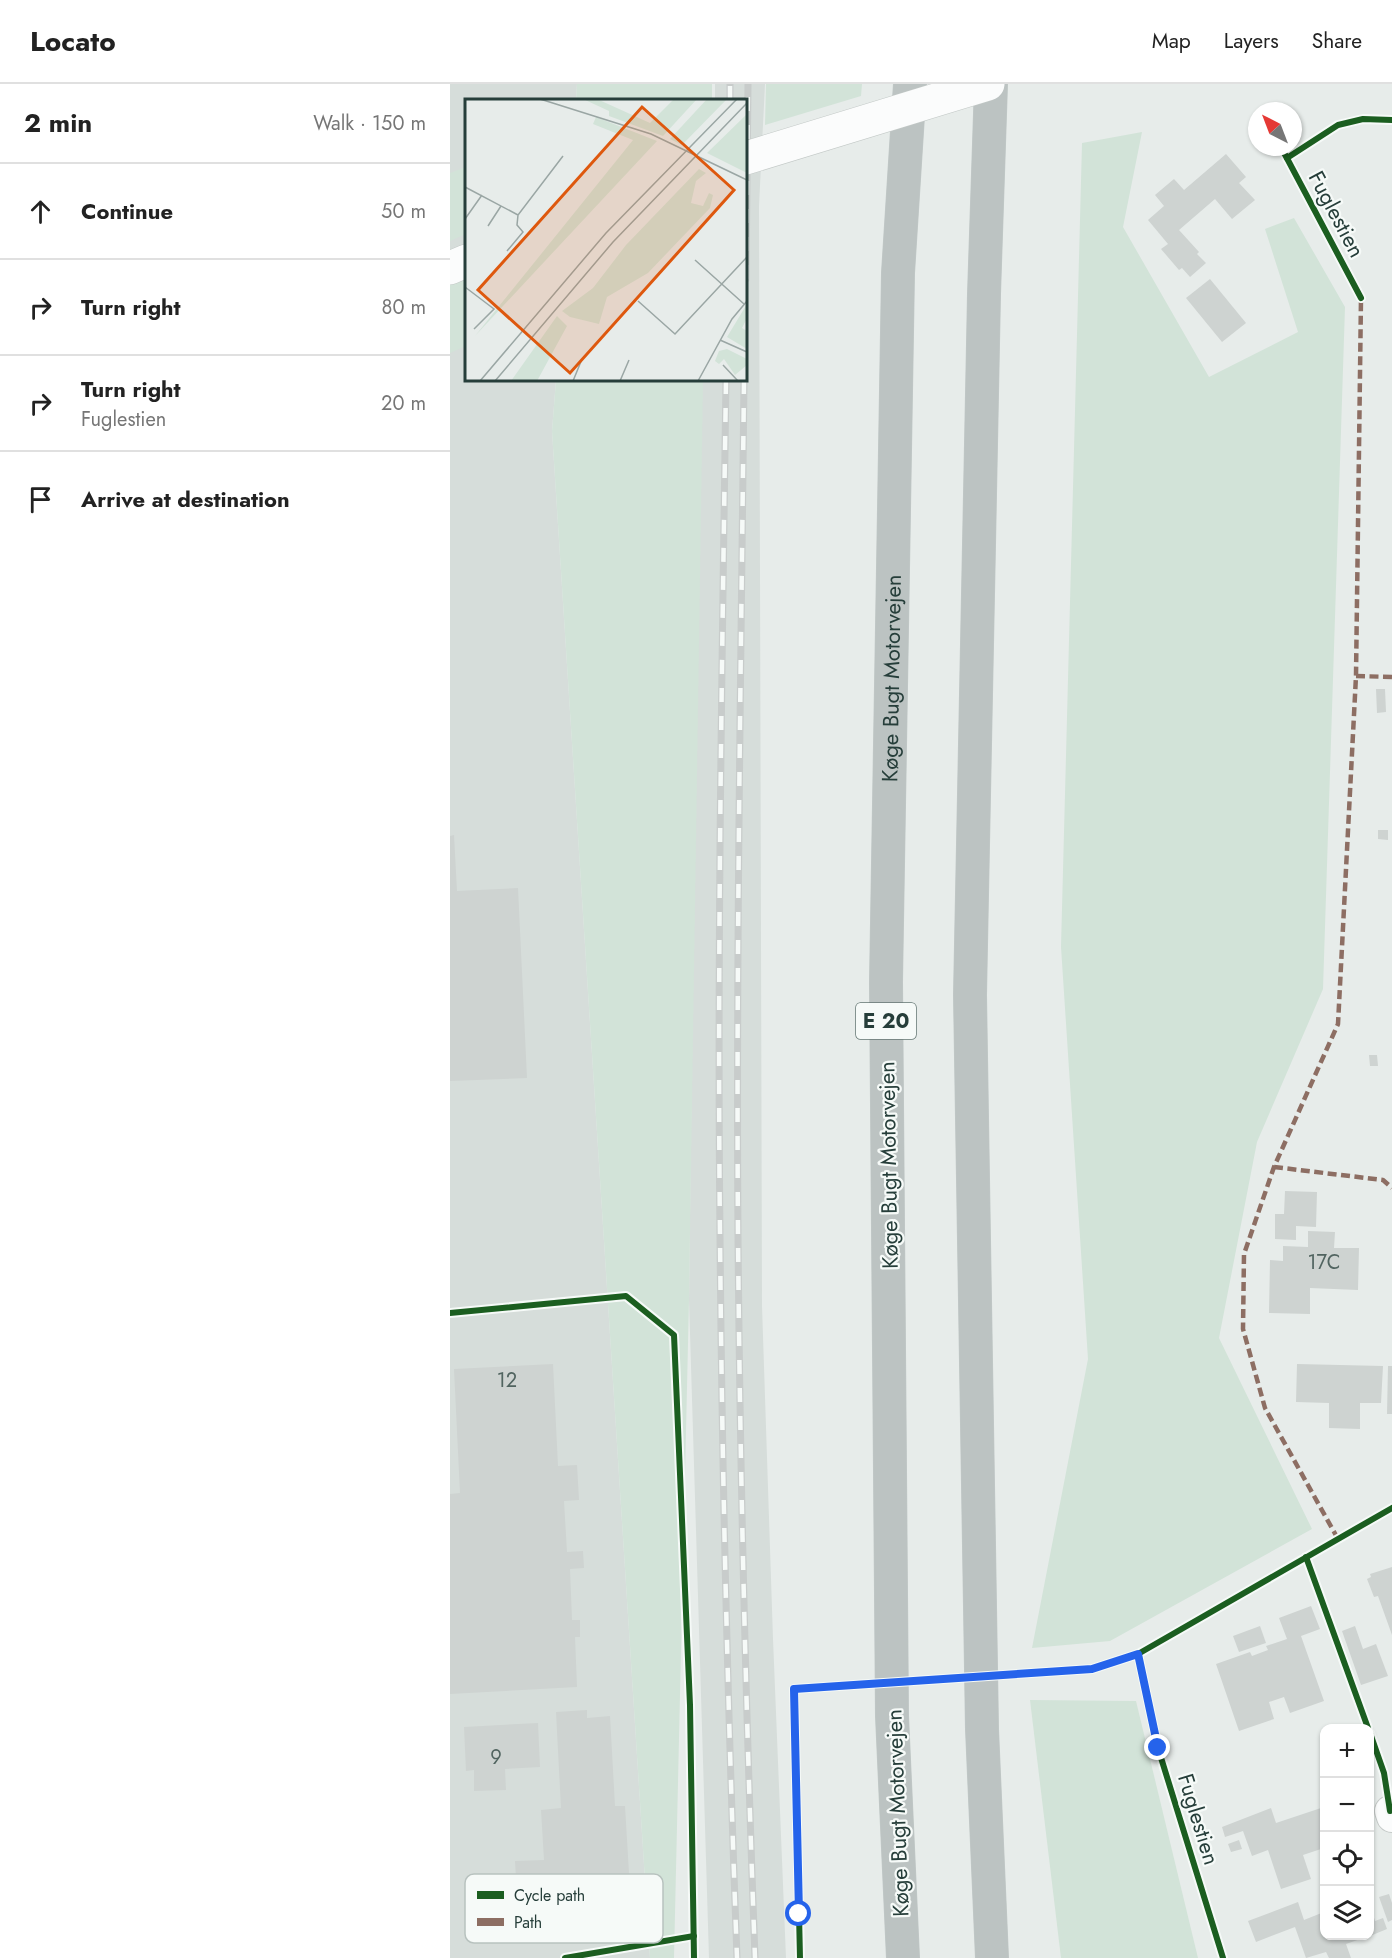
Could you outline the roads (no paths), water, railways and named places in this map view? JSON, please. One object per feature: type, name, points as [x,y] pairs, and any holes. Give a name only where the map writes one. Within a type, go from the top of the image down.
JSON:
[{"type":"highway","name":"Køge Bugt Motorvejen","points":[[903,1958],[892,1716],[886,982],[898,273],[910,84]]},
{"type":"highway","points":[[990,84],[970,995],[982,1729],[992,1958]]},
{"type":"street","points":[[747,158],[990,84]]},
{"type":"street","points":[[450,268],[465,261]]},
{"type":"railway","points":[[730,84],[730,99]]},
{"type":"railway","points":[[747,182],[748,84]]},
{"type":"railway","points":[[726,381],[720,808],[719,1129],[724,1507],[737,1958]]},
{"type":"railway","points":[[744,381],[738,915],[738,1236],[744,1597],[755,1958]]}]
